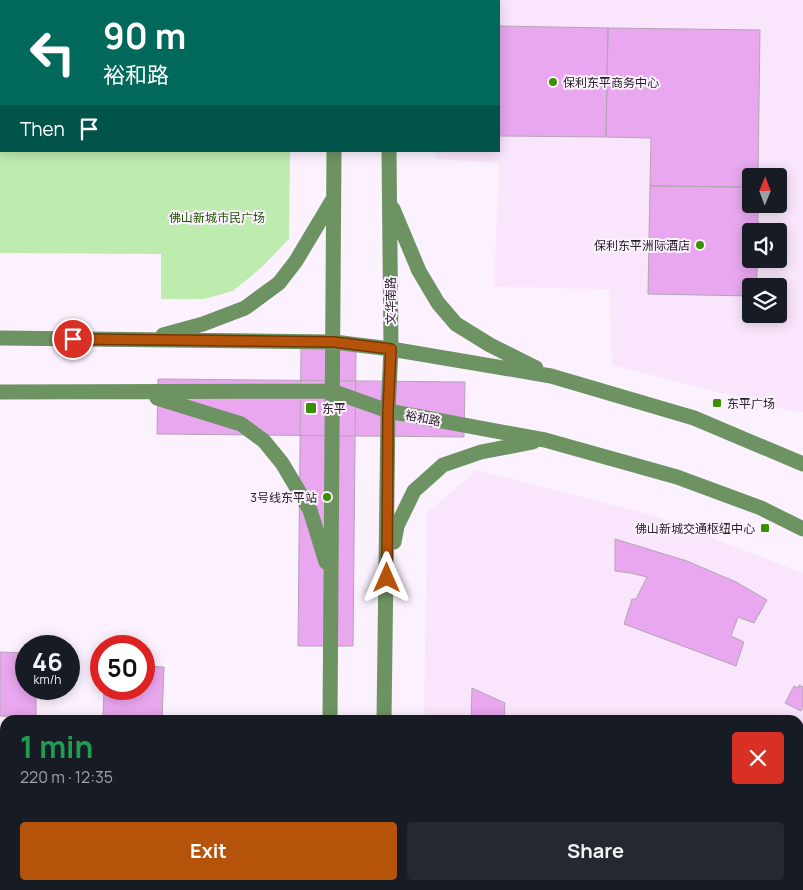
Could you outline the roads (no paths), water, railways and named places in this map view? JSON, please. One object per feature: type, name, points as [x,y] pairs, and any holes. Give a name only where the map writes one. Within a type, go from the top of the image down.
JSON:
[{"type":"main road","points":[[330,715],[334,152]]},
{"type":"main road","name":"文华南路","points":[[384,715],[388,411],[391,349],[389,152]]},
{"type":"main road","points":[[146,340],[203,324],[245,308],[279,283],[296,261],[334,197]]},
{"type":"main road","points":[[390,202],[419,271],[438,303],[456,324],[490,345],[551,376]]},
{"type":"main road","points":[[0,338],[334,342],[391,349],[551,376],[694,418],[803,464]]},
{"type":"main road","name":"裕和路","points":[[0,392],[332,392],[388,411],[545,440],[677,477],[761,508],[803,529]]},
{"type":"main road","points":[[141,393],[241,424],[264,441],[282,463],[310,510],[331,577]]},
{"type":"main road","points":[[387,578],[397,526],[414,491],[443,466],[481,452],[545,440]]},
{"type":"place","name":"保利东平商务中心","points":[[553,82]]},
{"type":"place","name":"保利东平洲际酒店","points":[[700,245]]},
{"type":"place","name":"东平广场","points":[[717,403]]},
{"type":"place","name":"东平","points":[[311,408]]},
{"type":"place","name":"3号线东平站","points":[[327,497]]},
{"type":"place","name":"佛山新城交通枢纽中心","points":[[765,528]]},
{"type":"park label","name":"佛山新城市民广场","points":[[217,217]]}]
